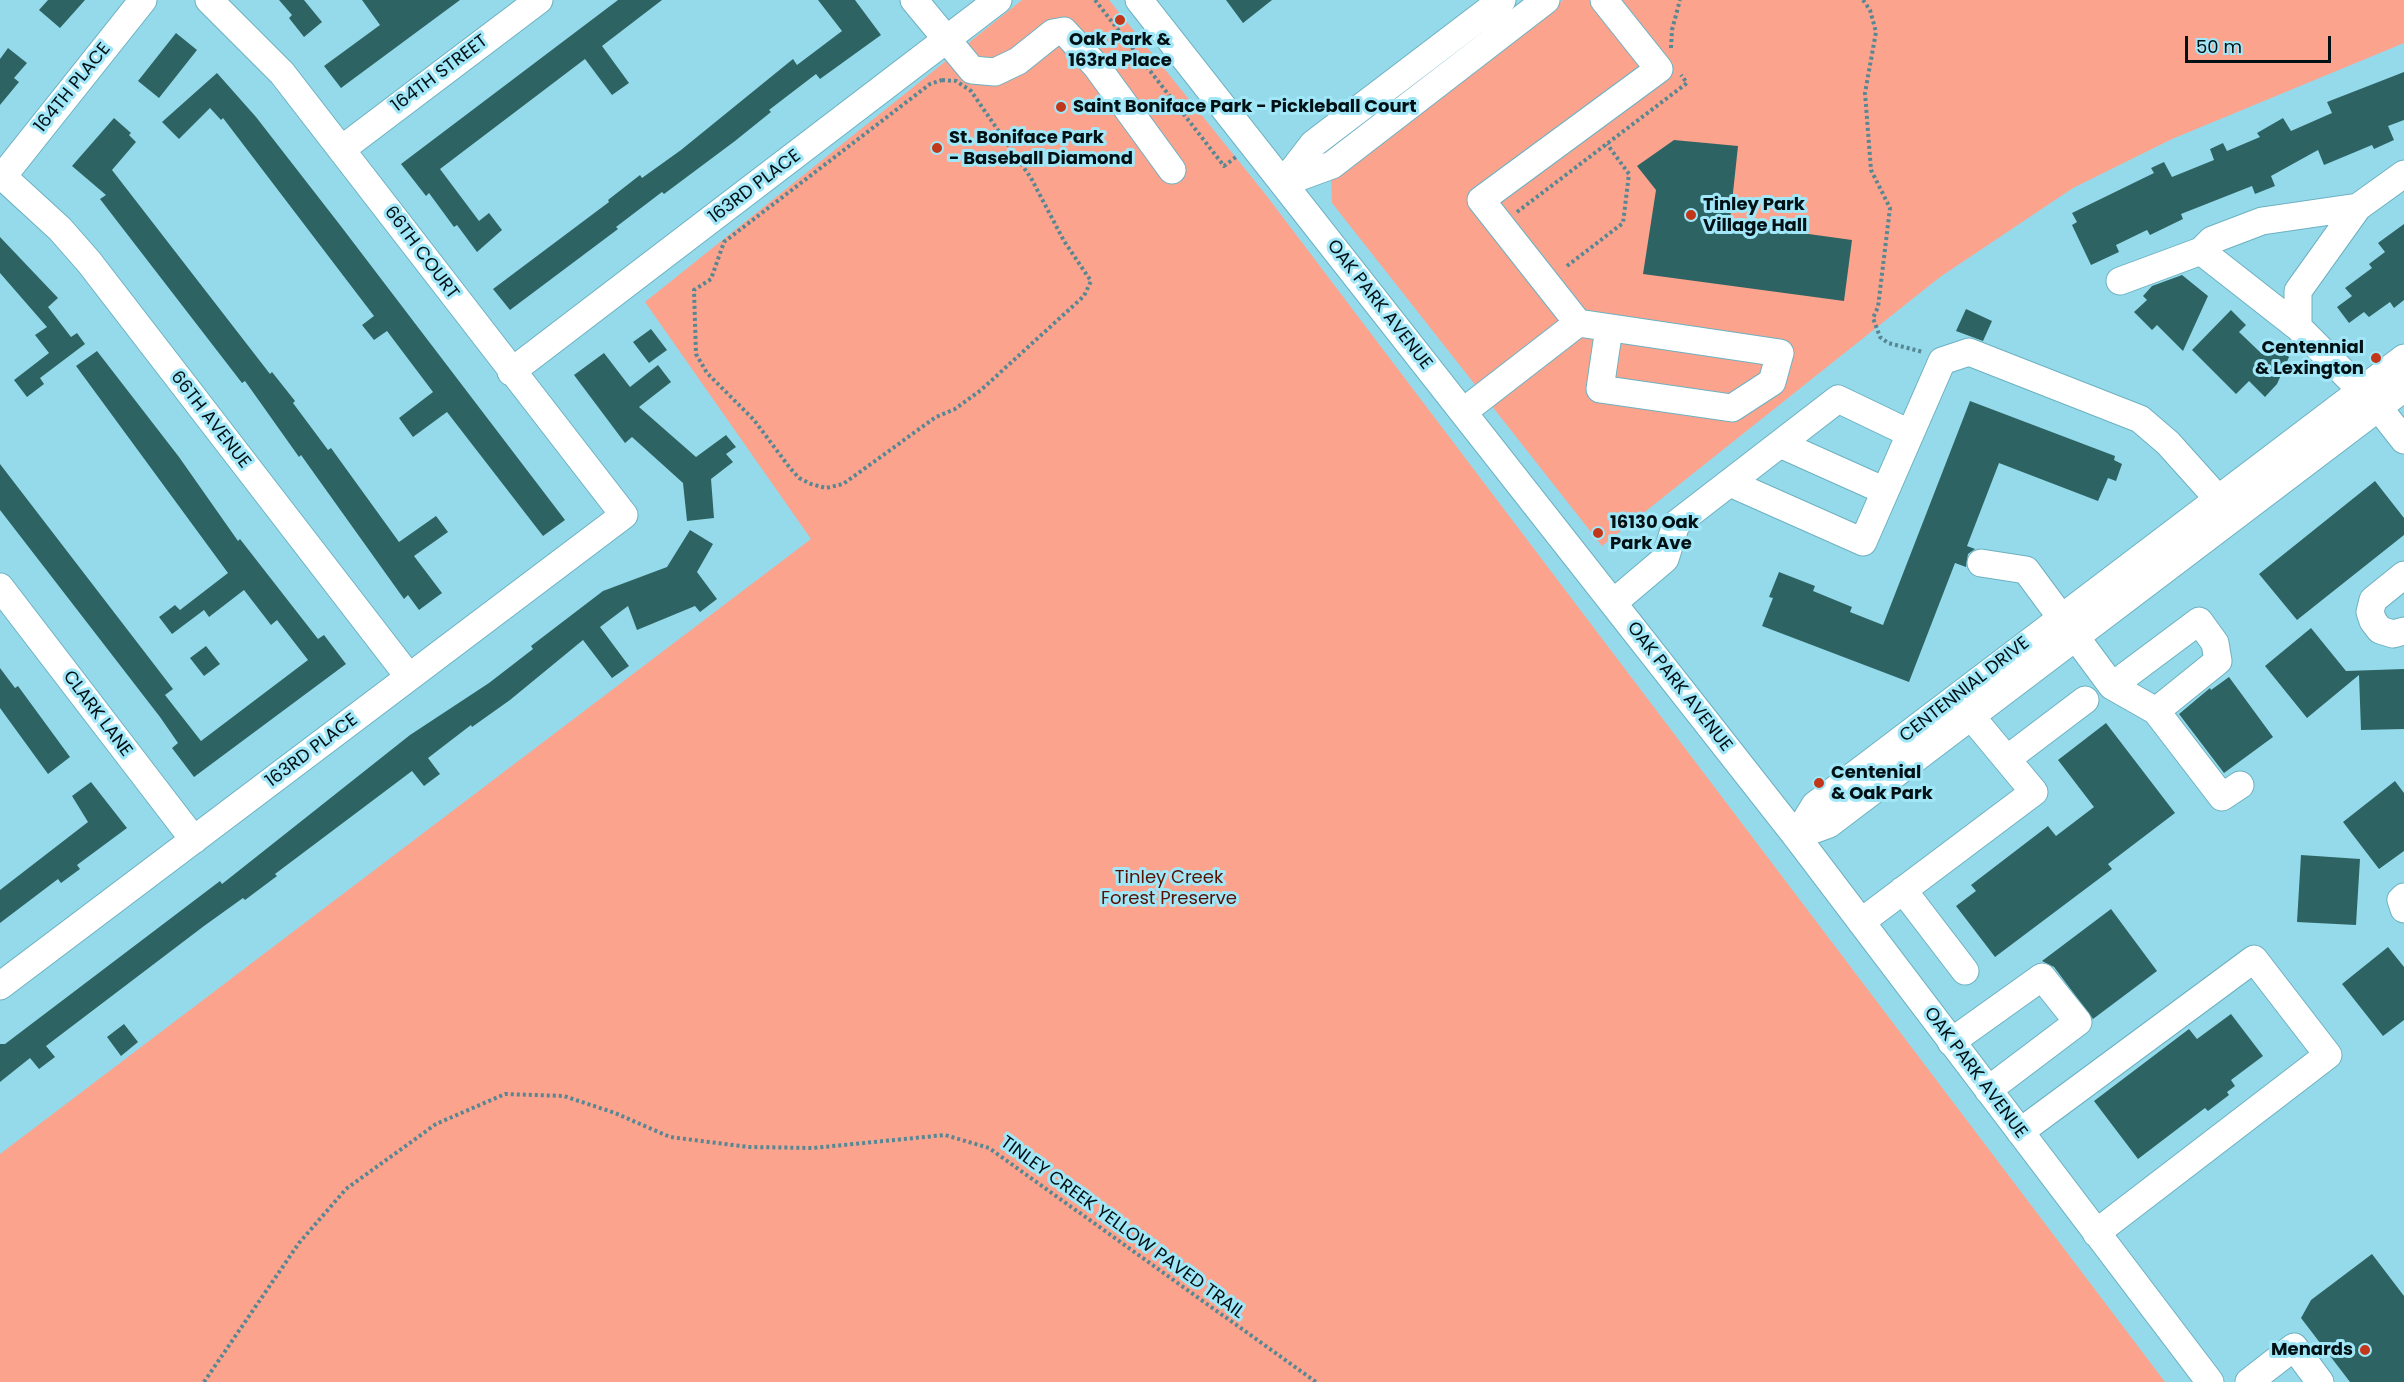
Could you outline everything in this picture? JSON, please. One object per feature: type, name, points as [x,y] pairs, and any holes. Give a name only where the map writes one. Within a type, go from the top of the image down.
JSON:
[{"type":"street","name":"164TH PLACE","points":[[1,175],[143,0]]},
{"type":"street","name":"66TH COURT","points":[[209,0],[282,73],[511,372],[624,515]]},
{"type":"street","name":"164TH STREET","points":[[342,149],[538,0]]},
{"type":"street","points":[[914,0],[946,42],[972,70],[995,72],[1018,61],[1053,33],[1064,31],[1097,67],[1172,170]]},
{"type":"street","name":"163RD PLACE","points":[[511,372],[946,42],[998,0]]},
{"type":"street","name":"OAK PARK AVENUE","points":[[1139,0],[1796,836],[2210,1382]]},
{"type":"street","points":[[1283,183],[1312,144],[1502,0]]},
{"type":"street","points":[[1283,183],[1332,165],[1546,0]]},
{"type":"street","points":[[1604,0],[1659,69],[1481,200],[1578,323],[1780,353],[1772,382],[1732,408],[1611,391],[1600,389],[1609,328]]},
{"type":"street","points":[[2298,327],[2298,291],[2358,207],[2404,174]]},
{"type":"street","name":"66TH AVENUE","points":[[1,175],[53,222],[89,262],[409,677]]},
{"type":"street","points":[[2120,281],[2201,251],[2212,240],[2262,221],[2358,207]]},
{"type":"street","points":[[2201,251],[2298,327],[2370,399],[2404,440]]},
{"type":"street","points":[[1463,412],[1578,323]]},
{"type":"street","points":[[1730,483],[1863,542],[1942,361],[1969,352],[2140,419],[2168,443],[2226,508]]},
{"type":"street","name":"CENTENNIAL DRIVE","points":[[1796,836],[1829,824],[1963,706],[2370,399],[2404,358]]},
{"type":"street","name":"CENTENNIAL DRIVE","points":[[2370,399],[2404,388]]},
{"type":"street","points":[[1613,603],[1665,559],[1676,524],[1838,399],[1909,433]]},
{"type":"street","points":[[1780,444],[1885,490]]},
{"type":"street","name":"163RD PLACE","points":[[0,986],[624,515]]},
{"type":"street","points":[[1981,563],[2026,570],[2112,686],[2156,711],[2222,797],[2240,785]]},
{"type":"street","points":[[2404,575],[2373,600],[2370,612],[2380,630],[2393,634],[2404,631]]},
{"type":"street","name":"CLARK LANE","points":[[0,587],[194,840]]},
{"type":"street","points":[[2112,686],[2199,621],[2216,643],[2218,661],[2156,711]]},
{"type":"street","points":[[2007,759],[2085,700]]},
{"type":"street","points":[[1861,922],[2034,792],[1963,706]]},
{"type":"street","points":[[1903,890],[1965,971]]},
{"type":"street","points":[[2404,897],[2401,900],[2404,909]]},
{"type":"street","points":[[2020,1132],[2254,959],[2328,1055],[2096,1233]]},
{"type":"street","points":[[1952,1042],[2042,977],[2078,1022],[1988,1090]]},
{"type":"street","points":[[2249,1382],[2294,1347],[2320,1382]]},
{"type":"path","points":[[1095,0],[1224,166]]},
{"type":"path","points":[[1863,0],[1870,10],[1876,32],[1865,93],[1871,170],[1890,208],[1878,307],[1873,318],[1880,338],[1888,343],[1913,348]]},
{"type":"path","points":[[942,80],[956,81],[971,91],[1031,178],[1064,241],[1091,281],[1084,296],[981,390],[955,409],[936,417],[843,484],[826,488],[799,478],[754,420],[707,374],[696,354],[693,290],[711,279],[724,242],[921,91],[942,80]]},
{"type":"path","points":[[1567,266],[1623,223],[1629,174],[1607,144]]},
{"type":"path","name":"TINLEY CREEK YELLOW PAVED TRAIL","points":[[204,1382],[299,1243],[346,1189],[436,1124],[505,1094],[564,1096],[615,1113],[670,1137],[748,1147],[813,1148],[945,1135],[989,1148],[1316,1382]]},
{"type":"green space","name":"Tinley Creek Forest Preserve","points":[[1022,0],[1109,0],[1266,195],[2165,1382],[0,1382],[0,1154],[811,539],[645,302]]},
{"type":"green space","points":[[1563,0],[2404,0],[2404,43],[2172,139],[2073,188],[1940,277],[1602,546],[1332,203],[1331,179]]},
{"type":"building","points":[[48,0],[85,0],[60,28],[39,10]]},
{"type":"building","points":[[279,0],[304,0],[322,22],[304,37],[289,18],[292,15]]},
{"type":"building","points":[[362,0],[460,0],[341,88],[324,66],[380,25]]},
{"type":"building","points":[[618,0],[662,0],[602,46],[629,83],[612,95],[585,59],[440,169],[479,221],[489,213],[502,230],[477,252],[457,225],[454,227],[429,193],[426,196],[401,164]]},
{"type":"building","points":[[818,0],[855,0],[881,35],[820,79],[816,74],[769,110],[771,112],[735,141],[664,194],[662,192],[616,227],[618,229],[510,310],[493,289],[609,202],[608,200],[640,175],[642,178],[681,150],[793,59],[797,65],[842,31]]},
{"type":"building","points":[[1226,0],[1272,0],[1243,23]]},
{"type":"building","points":[[176,33],[197,50],[159,98],[138,81]]},
{"type":"building","points":[[8,48],[27,63],[14,78],[19,82],[0,105],[0,59]]},
{"type":"building","points":[[2404,72],[2404,120],[2388,126],[2394,140],[2374,149],[2372,145],[2324,165],[2318,150],[2271,176],[2275,186],[2255,194],[2252,186],[2181,214],[2183,219],[2150,235],[2147,230],[2116,245],[2119,252],[2091,265],[2072,225],[2077,222],[2072,213],[2154,173],[2151,168],[2164,162],[2172,177],[2214,160],[2210,149],[2223,143],[2227,151],[2260,137],[2257,133],[2283,118],[2291,131],[2332,113],[2327,102]]},
{"type":"building","points":[[217,73],[256,117],[565,520],[543,536],[447,412],[413,437],[399,418],[433,392],[387,331],[374,340],[362,325],[374,316],[223,118],[221,120],[210,108],[179,139],[162,122]]},
{"type":"building","points":[[114,118],[131,133],[129,135],[136,142],[112,170],[270,374],[272,372],[295,401],[293,403],[328,450],[331,448],[399,542],[436,516],[448,532],[414,556],[442,593],[419,610],[408,595],[404,599],[245,381],[242,383],[100,199],[106,195],[72,166]]},
{"type":"building","name":"Tinley Park Village Hall","points":[[1674,140],[1738,146],[1729,230],[1756,233],[1758,227],[1852,240],[1844,301],[1643,274],[1656,190],[1637,166]]},
{"type":"building","points":[[2404,224],[2404,300],[2394,308],[2390,302],[2369,317],[2364,312],[2349,323],[2337,307],[2352,296],[2345,288],[2372,268],[2369,264],[2385,252],[2378,243]]},
{"type":"building","points":[[0,237],[58,298],[48,307],[71,337],[77,333],[85,344],[40,378],[44,384],[27,397],[14,380],[49,353],[35,335],[47,327],[0,273]]},
{"type":"building","points":[[2182,275],[2208,296],[2183,351],[2157,325],[2152,330],[2134,312],[2147,300],[2143,296],[2152,286]]},
{"type":"building","points":[[1966,309],[1992,321],[1983,341],[1956,331]]},
{"type":"building","points":[[2231,310],[2246,325],[2239,332],[2262,354],[2274,343],[2289,357],[2277,384],[2265,397],[2249,381],[2236,394],[2192,350]]},
{"type":"building","points":[[651,329],[667,350],[649,363],[633,342]]},
{"type":"building","points":[[97,351],[179,457],[238,541],[240,539],[318,639],[324,635],[346,664],[194,777],[172,748],[178,743],[160,717],[0,510],[0,464],[173,689],[165,695],[201,741],[308,660],[277,620],[271,625],[244,590],[209,617],[204,610],[172,634],[159,617],[175,605],[180,610],[228,573],[76,366]]},
{"type":"building","points":[[604,353],[630,387],[658,365],[671,382],[639,407],[696,457],[726,435],[736,447],[726,454],[733,462],[711,479],[714,518],[687,521],[683,483],[632,437],[625,443],[574,375]]},
{"type":"building","points":[[1970,401],[2115,456],[2114,460],[2122,464],[2116,481],[2108,478],[2098,501],[1999,463],[1967,546],[1975,549],[1968,554],[1966,567],[1955,563],[1909,682],[1762,626],[1773,598],[1769,597],[1779,572],[1815,586],[1813,591],[1852,607],[1850,612],[1883,625]]},
{"type":"building","points":[[2375,481],[2404,518],[2404,535],[2297,620],[2259,574]]},
{"type":"building","points":[[690,530],[713,544],[697,572],[717,599],[700,612],[695,606],[637,630],[628,606],[600,627],[629,666],[612,678],[583,640],[510,700],[472,727],[471,725],[428,758],[440,774],[424,786],[412,771],[275,874],[277,876],[204,926],[46,1046],[55,1057],[39,1069],[30,1058],[0,1082],[0,1044],[5,1044],[220,881],[222,884],[410,735],[489,683],[533,649],[531,646],[603,591],[667,567]]},
{"type":"building","points":[[2311,628],[2346,671],[2404,669],[2404,729],[2361,730],[2359,675],[2307,718],[2265,666]]},
{"type":"building","points":[[206,646],[220,664],[204,676],[190,658]]},
{"type":"building","points":[[0,668],[15,688],[18,686],[70,757],[48,774],[0,708]]},
{"type":"building","points":[[2229,677],[2273,737],[2224,773],[2179,714],[2210,688],[2211,690]]},
{"type":"building","points":[[2106,723],[2175,813],[2108,864],[2112,869],[1995,957],[1956,906],[1976,891],[1971,885],[2048,826],[2056,836],[2094,807],[2058,760]]},
{"type":"building","points":[[2395,781],[2404,793],[2404,851],[2379,869],[2343,822]]},
{"type":"building","points":[[91,782],[127,828],[77,865],[80,869],[61,883],[58,879],[0,923],[0,890],[88,822],[72,796]]},
{"type":"building","points":[[2301,855],[2360,859],[2356,925],[2297,922]]},
{"type":"building","points":[[2111,909],[2157,971],[2093,1019],[2054,967],[2042,961]]},
{"type":"building","points":[[2388,947],[2404,967],[2404,1020],[2383,1036],[2342,984]]},
{"type":"building","points":[[2231,1014],[2263,1056],[2231,1080],[2235,1086],[2227,1092],[2229,1095],[2208,1111],[2205,1108],[2138,1159],[2094,1101],[2189,1029],[2197,1039]]},
{"type":"building","points":[[124,1024],[138,1042],[121,1056],[107,1037]]},
{"type":"building","name":"Menards","points":[[2372,1254],[2404,1296],[2404,1382],[2350,1382],[2301,1318],[2311,1300]]},
{"type":"place","name":"Oak Park & 163rd Place","points":[[1120,20]]},
{"type":"place","name":"Saint Boniface Park - Pickleball Court","points":[[1061,107]]},
{"type":"place","name":"St. Boniface Park - Baseball Diamond","points":[[937,148]]},
{"type":"place","name":"Tinley Park Village Hall","points":[[1691,215]]},
{"type":"place","name":"Centennial & Lexington","points":[[2376,358]]},
{"type":"place","name":"16130 Oak Park Ave","points":[[1598,533]]},
{"type":"place","name":"Centenial & Oak Park","points":[[1819,783]]},
{"type":"place","name":"Menards","points":[[2365,1350]]}]
